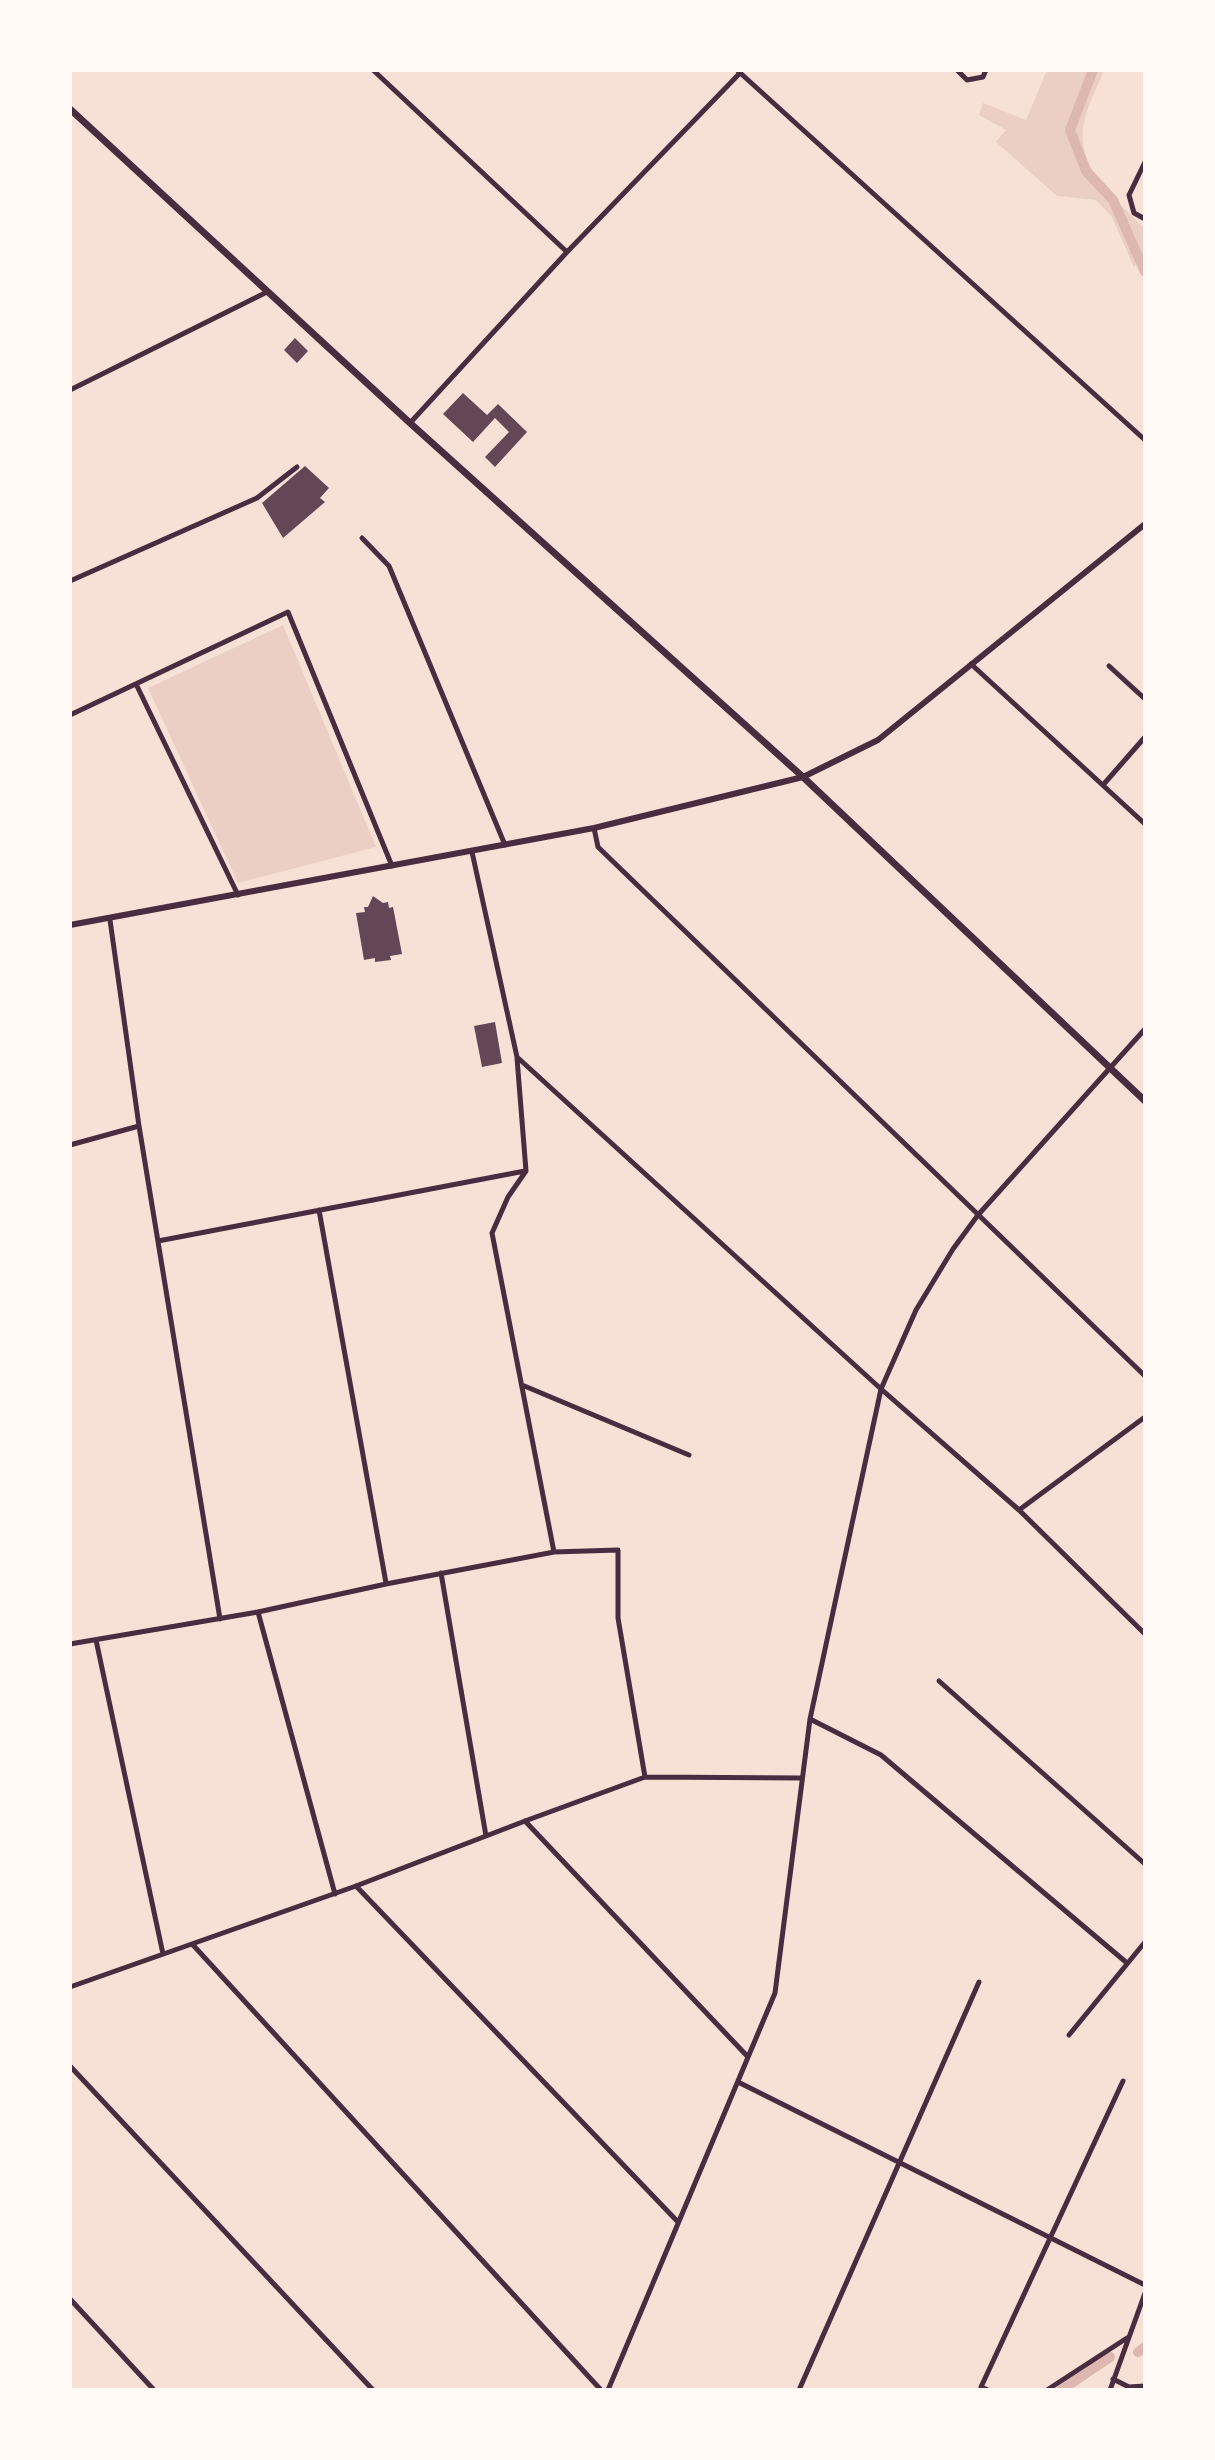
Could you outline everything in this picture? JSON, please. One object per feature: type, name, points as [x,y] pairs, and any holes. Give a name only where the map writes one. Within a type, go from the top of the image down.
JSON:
[{"type":"main road","points":[[70,109],[410,423],[803,777],[1145,1101]]},
{"type":"street","points":[[373,70],[567,252]]},
{"type":"street","points":[[957,70],[967,80],[983,77],[986,70]]},
{"type":"street","points":[[410,423],[739,71],[1145,440]]},
{"type":"street","points":[[1145,162],[1129,195],[1134,213],[1145,219]]},
{"type":"street","points":[[70,390],[267,292]]},
{"type":"street","points":[[70,581],[257,498],[297,467]]},
{"type":"street","points":[[70,925],[505,846],[594,828],[803,777],[878,740],[1145,524]]},
{"type":"street","points":[[362,538],[389,566],[505,846]]},
{"type":"street","points":[[70,715],[288,612],[393,866]]},
{"type":"street","points":[[971,664],[1145,824]]},
{"type":"street","points":[[1109,666],[1145,699]]},
{"type":"street","points":[[136,684],[238,896]]},
{"type":"street","points":[[1103,785],[1145,737]]},
{"type":"street","points":[[594,828],[598,847],[1145,1376]]},
{"type":"street","points":[[472,852],[517,1057],[526,1171],[508,1197],[492,1233],[554,1552]]},
{"type":"street","points":[[110,920],[139,1126],[220,1619]]},
{"type":"street","points":[[608,2390],[775,1993],[810,1719],[881,1389],[916,1310],[953,1249],[978,1215],[1145,1029]]},
{"type":"street","points":[[517,1057],[881,1389],[1019,1510],[1145,1634]]},
{"type":"street","points":[[70,1145],[139,1126]]},
{"type":"street","points":[[158,1241],[526,1171]]},
{"type":"street","points":[[319,1210],[386,1584]]},
{"type":"street","points":[[521,1385],[689,1455]]},
{"type":"street","points":[[1019,1510],[1145,1417]]},
{"type":"street","points":[[70,1644],[258,1612],[554,1552],[618,1550],[618,1618],[645,1777]]},
{"type":"street","points":[[441,1573],[486,1836]]},
{"type":"street","points":[[258,1612],[335,1894]]},
{"type":"street","points":[[96,1640],[163,1954]]},
{"type":"street","points":[[939,1681],[1145,1864]]},
{"type":"street","points":[[810,1719],[881,1755],[1127,1963]]},
{"type":"street","points":[[70,1987],[335,1894],[645,1777],[802,1778]]},
{"type":"street","points":[[525,1821],[748,2057]]},
{"type":"street","points":[[356,1886],[678,2222]]},
{"type":"street","points":[[1069,2035],[1145,1942]]},
{"type":"street","points":[[193,1945],[601,2390]]},
{"type":"street","points":[[799,2390],[979,1982]]},
{"type":"street","points":[[70,2066],[373,2390]]},
{"type":"street","points":[[988,2390],[981,2387],[1123,2081]]},
{"type":"street","points":[[738,2082],[1145,2285]]},
{"type":"street","points":[[1110,2390],[1145,2293]]},
{"type":"street","points":[[70,2299],[154,2390]]},
{"type":"street","points":[[1047,2390],[1129,2337]]},
{"type":"street","points":[[1113,2379],[1129,2388],[1145,2386]]},
{"type":"shaded area","points":[[1047,70],[1104,70],[1085,118],[1085,151],[1090,166],[1109,193],[1145,229],[1145,254],[1134,267],[1112,217],[1096,200],[1057,196],[996,142],[1006,130],[979,115],[983,103],[1026,120]]},
{"type":"shaded area","points":[[283,625],[376,847],[238,883],[148,688]]},
{"type":"building","points":[[295,338],[308,351],[297,363],[284,350]]},
{"type":"building","points":[[463,393],[487,415],[498,404],[527,432],[495,467],[485,457],[509,432],[495,418],[473,442],[443,414]]},
{"type":"building","points":[[305,466],[329,488],[320,498],[325,502],[283,538],[262,503]]},
{"type":"building","points":[[373,896],[383,903],[388,902],[389,908],[393,907],[402,954],[390,956],[391,960],[364,960],[356,913],[365,912],[364,907],[368,907]]},
{"type":"building","points":[[495,1022],[502,1063],[482,1067],[474,1026]]},
{"type":"waterway","points":[[1093,70],[1070,130],[1086,171],[1113,200],[1145,272]]},
{"type":"waterway","points":[[1138,2352],[1145,2347]]},
{"type":"waterway","points":[[1061,2390],[1110,2357]]}]
